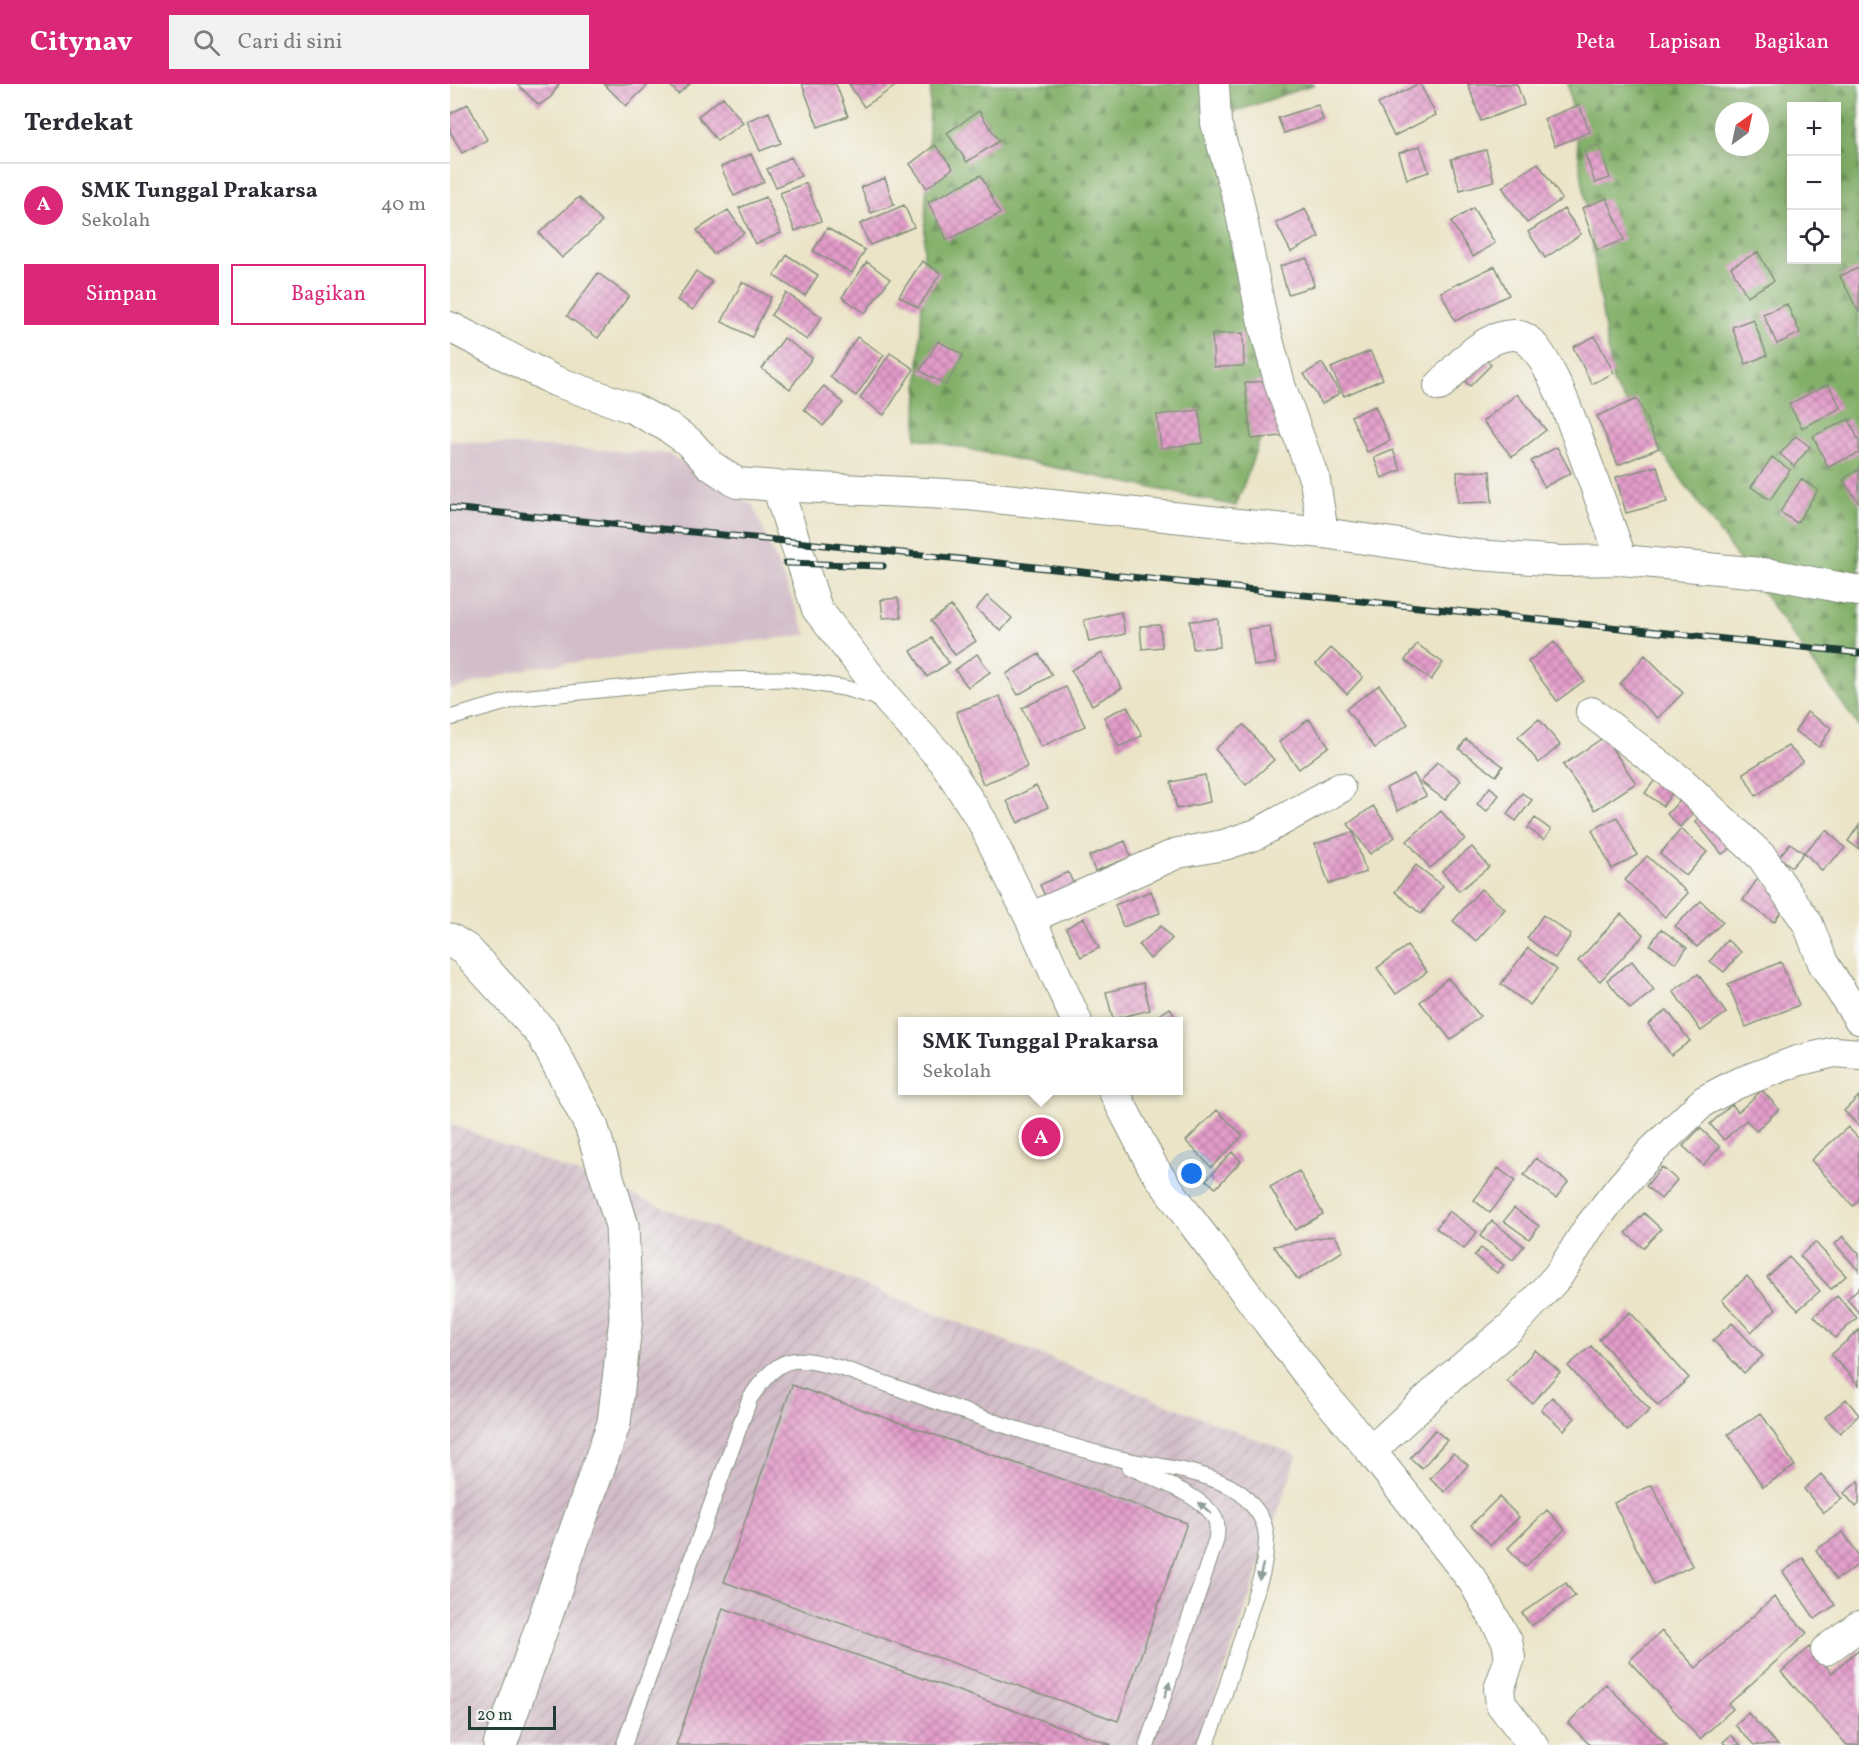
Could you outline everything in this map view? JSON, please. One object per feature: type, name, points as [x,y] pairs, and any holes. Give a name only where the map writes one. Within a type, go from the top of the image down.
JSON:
[{"type":"street","points":[[1214,84],[1216,123],[1238,199],[1262,318],[1281,388],[1315,481],[1323,533]]},
{"type":"street","points":[[450,327],[555,381],[622,404],[668,427],[689,442],[710,465],[737,483],[968,495],[1323,533],[1477,555],[1561,561],[1622,560],[1771,574],[1859,591]]},
{"type":"street","points":[[1439,386],[1474,351],[1499,337],[1515,334],[1534,347],[1550,371],[1567,407],[1622,560]]},
{"type":"street","points":[[777,486],[817,609],[889,701],[943,760],[982,821],[1030,918],[1075,1017]]},
{"type":"street","points":[[1591,712],[1682,782],[1762,857],[1808,924],[1824,963],[1859,1019]]},
{"type":"street","points":[[1030,918],[1178,853],[1224,845],[1257,834],[1340,788]]},
{"type":"street","points":[[450,940],[466,950],[543,1034],[591,1125],[622,1227],[626,1318],[614,1423],[500,1745]]},
{"type":"street","points":[[1371,1451],[1452,1376],[1510,1327],[1558,1276],[1589,1227],[1620,1188],[1652,1152],[1704,1101],[1736,1084],[1797,1061],[1835,1052],[1859,1054]]},
{"type":"street","points":[[1116,1095],[1153,1167],[1189,1218],[1319,1389],[1473,1581],[1507,1641],[1510,1658],[1499,1689],[1501,1704],[1533,1745]]},
{"type":"street","points":[[1826,1650],[1859,1626]]},
{"type":"lane","points":[[450,718],[520,698],[700,680],[786,679],[844,688],[889,701]]},
{"type":"lane","points":[[624,1745],[750,1398],[764,1378],[777,1366],[789,1360],[818,1362],[844,1369],[1038,1437],[1106,1456],[1212,1478],[1240,1493],[1261,1515],[1267,1535],[1262,1573],[1218,1714],[1206,1745]]},
{"type":"lane","points":[[1106,1456],[1201,1503],[1217,1523],[1216,1540],[1147,1745]]},
{"type":"shaded area","points":[[450,441],[669,454],[753,505],[807,635],[534,667],[450,690]]},
{"type":"shaded area","points":[[450,1124],[1297,1455],[1200,1745],[450,1745]]},
{"type":"green space","points":[[931,84],[1315,84],[1228,114],[1272,406],[1236,506],[916,438]]},
{"type":"green space","points":[[1568,84],[1859,84],[1859,727],[1613,384]]},
{"type":"building","points":[[517,84],[559,84],[551,97],[539,105]]},
{"type":"building","points":[[604,84],[645,84],[647,86],[626,106]]},
{"type":"building","points":[[669,84],[690,84],[678,94]]},
{"type":"building","points":[[802,84],[836,84],[848,116],[818,127]]},
{"type":"building","points":[[849,84],[897,84],[897,85],[864,107]]},
{"type":"building","points":[[1418,84],[1436,115],[1394,136],[1378,104]]},
{"type":"building","points":[[1468,84],[1517,84],[1524,105],[1481,121]]},
{"type":"building","points":[[723,97],[743,123],[717,141],[698,116]]},
{"type":"building","points":[[468,104],[487,140],[462,153],[450,131],[450,114]]},
{"type":"building","points":[[1318,105],[1323,120],[1284,133],[1278,118]]},
{"type":"building","points":[[1579,105],[1590,132],[1555,146],[1544,119]]},
{"type":"building","points":[[979,111],[999,141],[967,162],[947,133]]},
{"type":"building","points":[[769,112],[781,143],[760,151],[747,121]]},
{"type":"building","points":[[935,145],[953,168],[927,188],[910,164]]},
{"type":"building","points":[[1599,145],[1610,178],[1595,183],[1584,150]]},
{"type":"building","points":[[1420,146],[1429,172],[1407,179],[1399,153]]},
{"type":"building","points":[[1486,150],[1494,181],[1460,190],[1451,159]]},
{"type":"building","points":[[751,154],[764,182],[734,196],[721,167]]},
{"type":"building","points":[[791,157],[801,176],[776,187],[767,169]]},
{"type":"building","points":[[1538,163],[1562,199],[1527,223],[1502,187]]},
{"type":"building","points":[[981,175],[1000,214],[947,240],[928,202]]},
{"type":"building","points":[[885,178],[894,205],[871,213],[861,187]]},
{"type":"building","points":[[806,183],[821,221],[795,231],[780,193]]},
{"type":"building","points":[[579,197],[602,222],[562,258],[539,233]]},
{"type":"building","points":[[766,197],[781,233],[755,244],[739,208]]},
{"type":"building","points":[[1607,198],[1624,240],[1597,250],[1582,208]]},
{"type":"building","points":[[904,205],[914,227],[870,245],[860,224]]},
{"type":"building","points":[[1473,208],[1495,243],[1473,257],[1451,222]]},
{"type":"building","points":[[1305,209],[1319,237],[1291,252],[1276,223]]},
{"type":"building","points":[[1564,209],[1581,234],[1545,258],[1528,232]]},
{"type":"building","points":[[728,210],[744,233],[713,254],[697,230]]},
{"type":"building","points":[[827,228],[865,250],[852,273],[813,251]]},
{"type":"building","points":[[1758,252],[1774,281],[1747,296],[1731,267]]},
{"type":"building","points":[[787,255],[818,275],[805,296],[774,276]]},
{"type":"building","points":[[1307,258],[1314,286],[1288,294],[1280,266]]},
{"type":"building","points":[[922,261],[941,273],[918,308],[899,296]]},
{"type":"building","points":[[867,262],[890,279],[865,313],[842,297]]},
{"type":"building","points":[[1495,266],[1509,295],[1455,321],[1441,292]]},
{"type":"building","points":[[1858,268],[1859,270],[1859,313],[1840,276]]},
{"type":"building","points":[[696,271],[712,282],[693,310],[677,300]]},
{"type":"building","points":[[598,273],[629,296],[598,338],[567,316]]},
{"type":"building","points":[[742,282],[771,297],[752,337],[722,322]]},
{"type":"building","points":[[786,293],[822,317],[807,340],[771,315]]},
{"type":"building","points":[[1787,304],[1800,333],[1777,344],[1763,314]]},
{"type":"building","points":[[1753,319],[1767,355],[1746,364],[1732,327]]},
{"type":"building","points":[[1243,333],[1244,366],[1214,367],[1212,334]]},
{"type":"building","points":[[1595,336],[1614,373],[1592,384],[1573,347]]},
{"type":"building","points":[[857,337],[884,355],[856,396],[830,377]]},
{"type":"building","points":[[784,338],[812,358],[790,389],[762,369]]},
{"type":"building","points":[[938,341],[963,355],[946,385],[920,371]]},
{"type":"building","points":[[1370,351],[1383,379],[1344,396],[1331,368]]},
{"type":"building","points":[[890,353],[914,369],[884,415],[860,398]]},
{"type":"building","points":[[1480,354],[1491,365],[1470,386],[1459,375]]},
{"type":"building","points":[[1322,363],[1340,393],[1322,404],[1304,374]]},
{"type":"building","points":[[1276,380],[1282,436],[1251,439],[1245,383]]},
{"type":"building","points":[[1828,384],[1841,408],[1802,428],[1789,404]]},
{"type":"building","points":[[824,386],[843,403],[823,426],[804,409]]},
{"type":"building","points":[[1517,394],[1546,430],[1512,457],[1483,421]]},
{"type":"building","points":[[1637,399],[1659,448],[1618,465],[1597,416]]},
{"type":"building","points":[[1375,406],[1390,441],[1367,452],[1351,416]]},
{"type":"building","points":[[1199,410],[1203,443],[1161,448],[1157,415]]},
{"type":"building","points":[[1849,419],[1859,442],[1859,453],[1828,467],[1813,436]]},
{"type":"building","points":[[1796,436],[1810,447],[1794,466],[1780,454]]},
{"type":"building","points":[[1557,447],[1571,473],[1544,487],[1531,461]]},
{"type":"building","points":[[1393,450],[1401,470],[1382,478],[1374,458]]},
{"type":"building","points":[[1772,457],[1790,470],[1770,500],[1751,487]]},
{"type":"building","points":[[1657,466],[1667,502],[1626,513],[1616,477]]},
{"type":"building","points":[[1859,469],[1859,503],[1843,480]]},
{"type":"building","points":[[1490,471],[1492,502],[1458,503],[1457,472]]},
{"type":"building","points":[[1801,479],[1818,490],[1797,523],[1780,512]]},
{"type":"building","points":[[987,596],[1012,618],[1001,631],[976,609]]},
{"type":"building","points":[[898,598],[901,617],[883,618],[881,600]]},
{"type":"building","points":[[951,606],[976,641],[955,655],[931,621]]},
{"type":"building","points":[[1121,612],[1125,634],[1089,642],[1084,620]]},
{"type":"building","points":[[1218,619],[1220,647],[1193,649],[1190,621]]},
{"type":"building","points":[[1160,625],[1162,647],[1142,649],[1140,626]]},
{"type":"building","points":[[1270,626],[1276,663],[1254,666],[1248,629]]},
{"type":"building","points":[[932,638],[949,663],[927,677],[911,651]]},
{"type":"building","points":[[1554,642],[1584,681],[1557,701],[1528,662]]},
{"type":"building","points":[[1417,644],[1443,663],[1431,680],[1405,660]]},
{"type":"building","points":[[1331,648],[1363,677],[1347,694],[1316,664]]},
{"type":"building","points":[[1102,653],[1122,688],[1092,705],[1071,670]]},
{"type":"building","points":[[977,654],[990,672],[968,687],[955,670]]},
{"type":"building","points":[[1039,654],[1052,675],[1018,695],[1006,674]]},
{"type":"building","points":[[1645,655],[1683,693],[1658,718],[1620,684]]},
{"type":"building","points":[[1379,685],[1408,724],[1375,748],[1346,709]]},
{"type":"building","points":[[1066,687],[1085,726],[1041,747],[1022,708]]},
{"type":"building","points":[[1000,696],[1027,767],[983,784],[956,712]]},
{"type":"building","points":[[1127,706],[1142,736],[1119,747],[1104,717]]},
{"type":"building","points":[[1807,712],[1831,728],[1819,747],[1795,731]]},
{"type":"building","points":[[1309,719],[1329,746],[1299,769],[1279,742]]},
{"type":"building","points":[[1539,719],[1560,745],[1539,763],[1518,737]]},
{"type":"building","points":[[1244,725],[1274,760],[1246,785],[1215,749]]},
{"type":"building","points":[[1604,737],[1636,783],[1595,810],[1563,765]]},
{"type":"building","points":[[1466,739],[1503,766],[1496,776],[1459,749]]},
{"type":"building","points":[[1788,746],[1803,761],[1756,796],[1743,773]]},
{"type":"building","points":[[1437,762],[1461,780],[1445,800],[1421,782]]},
{"type":"building","points":[[1661,772],[1678,784],[1663,806],[1645,793]]},
{"type":"building","points":[[1414,774],[1426,796],[1398,811],[1386,788]]},
{"type":"building","points":[[1205,775],[1210,802],[1177,809],[1171,782]]},
{"type":"building","points":[[1036,786],[1048,807],[1018,823],[1007,801]]},
{"type":"building","points":[[1490,787],[1499,795],[1487,811],[1477,804]]},
{"type":"building","points":[[1522,793],[1532,800],[1516,821],[1507,814]]},
{"type":"building","points":[[1685,795],[1699,807],[1680,827],[1667,814]]},
{"type":"building","points":[[1373,806],[1395,837],[1370,854],[1348,824]]},
{"type":"building","points":[[1441,811],[1465,839],[1430,868],[1407,841]]},
{"type":"building","points":[[1707,812],[1734,846],[1722,854],[1695,821]]},
{"type":"building","points":[[1617,817],[1637,855],[1612,869],[1592,830]]},
{"type":"building","points":[[1535,818],[1551,830],[1544,840],[1528,828]]},
{"type":"building","points":[[1859,825],[1859,849],[1848,841]]},
{"type":"building","points":[[1681,829],[1707,852],[1686,876],[1660,854]]},
{"type":"building","points":[[1827,830],[1845,848],[1822,871],[1804,852]]},
{"type":"building","points":[[1353,832],[1366,872],[1329,884],[1315,844]]},
{"type":"building","points":[[1125,841],[1131,857],[1095,871],[1089,856]]},
{"type":"building","points":[[1790,843],[1804,853],[1792,867],[1779,857]]},
{"type":"building","points":[[1472,847],[1489,867],[1459,891],[1442,871]]},
{"type":"building","points":[[1647,856],[1688,893],[1665,917],[1625,880]]},
{"type":"building","points":[[1416,865],[1443,886],[1421,914],[1395,892]]},
{"type":"building","points":[[1068,872],[1076,889],[1048,902],[1040,885]]},
{"type":"building","points":[[1758,878],[1790,899],[1774,922],[1743,900]]},
{"type":"building","points":[[1481,889],[1505,909],[1476,941],[1453,921]]},
{"type":"building","points":[[1151,891],[1160,913],[1123,927],[1115,905]]},
{"type":"building","points":[[1701,901],[1723,922],[1697,947],[1675,926]]},
{"type":"building","points":[[1621,914],[1644,935],[1600,981],[1578,961]]},
{"type":"building","points":[[1543,915],[1571,935],[1555,958],[1527,938]]},
{"type":"building","points":[[1084,918],[1099,948],[1081,957],[1066,928]]},
{"type":"building","points":[[1161,926],[1172,939],[1150,959],[1139,945]]},
{"type":"building","points":[[1661,929],[1687,948],[1676,963],[1650,945]]},
{"type":"building","points":[[1727,940],[1741,952],[1724,972],[1710,961]]},
{"type":"building","points":[[1407,946],[1427,972],[1396,994],[1377,968]]},
{"type":"building","points":[[1528,948],[1557,970],[1530,1005],[1501,984]]},
{"type":"building","points":[[1632,961],[1654,990],[1630,1009],[1607,980]]},
{"type":"building","points":[[1781,962],[1799,1005],[1746,1027],[1728,984]]},
{"type":"building","points":[[1698,974],[1726,1013],[1701,1031],[1673,991]]},
{"type":"building","points":[[1448,978],[1480,1016],[1451,1040],[1420,1002]]},
{"type":"building","points":[[1143,983],[1150,1010],[1112,1017],[1106,992]]},
{"type":"building","points":[[1170,1008],[1175,1017],[1156,1017]]},
{"type":"building","points":[[1667,1010],[1690,1041],[1671,1055],[1648,1024]]},
{"type":"building","points":[[1762,1090],[1779,1109],[1756,1131],[1746,1120],[1724,1140],[1710,1124],[1732,1104],[1738,1112]]},
{"type":"building","points":[[1859,1096],[1859,1126],[1844,1111]]},
{"type":"building","points":[[1217,1110],[1243,1136],[1211,1167],[1186,1141]]},
{"type":"building","points":[[1848,1127],[1859,1139],[1859,1200],[1853,1206],[1811,1160]]},
{"type":"building","points":[[1700,1128],[1720,1147],[1703,1165],[1683,1146]]},
{"type":"building","points":[[1232,1152],[1241,1161],[1216,1188],[1206,1180]]},
{"type":"building","points":[[1536,1158],[1568,1182],[1556,1198],[1524,1175]]},
{"type":"building","points":[[1662,1167],[1677,1180],[1661,1199],[1646,1186]]},
{"type":"building","points":[[1498,1168],[1515,1181],[1490,1213],[1474,1200]]},
{"type":"building","points":[[1299,1171],[1323,1214],[1295,1230],[1270,1187]]},
{"type":"building","points":[[1514,1208],[1539,1226],[1529,1239],[1504,1221]]},
{"type":"building","points":[[1449,1211],[1477,1232],[1464,1249],[1436,1228]]},
{"type":"building","points":[[1644,1213],[1661,1229],[1643,1248],[1626,1233]]},
{"type":"building","points":[[1492,1221],[1524,1246],[1513,1260],[1480,1236]]},
{"type":"building","points":[[1335,1235],[1343,1251],[1298,1280],[1274,1246]]},
{"type":"building","points":[[1843,1236],[1859,1254],[1859,1271],[1835,1244]]},
{"type":"building","points":[[1815,1242],[1846,1276],[1831,1289],[1800,1256]]},
{"type":"building","points":[[1481,1248],[1504,1265],[1497,1273],[1474,1256]]},
{"type":"building","points":[[1789,1257],[1820,1291],[1798,1310],[1767,1277]]},
{"type":"building","points":[[1747,1276],[1776,1309],[1751,1332],[1722,1300]]},
{"type":"building","points":[[1859,1288],[1859,1313],[1847,1299]]},
{"type":"building","points":[[1837,1296],[1857,1318],[1835,1338],[1814,1316]]},
{"type":"building","points":[[1630,1312],[1689,1378],[1658,1406],[1599,1339]]},
{"type":"building","points":[[1732,1323],[1763,1356],[1744,1373],[1713,1340]]},
{"type":"building","points":[[1859,1330],[1859,1385],[1831,1355]]},
{"type":"building","points":[[1591,1346],[1650,1410],[1627,1431],[1568,1366]]},
{"type":"building","points":[[1535,1350],[1560,1372],[1532,1403],[1507,1381]]},
{"type":"building","points":[[792,1385],[1187,1523],[1118,1721],[724,1582]]},
{"type":"building","points":[[1552,1397],[1575,1418],[1564,1430],[1541,1410]]},
{"type":"building","points":[[1846,1399],[1859,1415],[1840,1433],[1825,1417]]},
{"type":"building","points":[[1761,1413],[1795,1466],[1763,1487],[1728,1434]]},
{"type":"building","points":[[1435,1430],[1447,1440],[1422,1468],[1410,1458]]},
{"type":"building","points":[[1453,1453],[1468,1465],[1445,1492],[1430,1479]]},
{"type":"building","points":[[1821,1474],[1842,1499],[1824,1513],[1804,1489]]},
{"type":"building","points":[[1859,1481],[1859,1504],[1856,1507],[1844,1493]]},
{"type":"building","points":[[1652,1485],[1692,1566],[1654,1584],[1614,1503]]},
{"type":"building","points":[[1499,1497],[1519,1517],[1491,1545],[1471,1525]]},
{"type":"building","points":[[1547,1510],[1565,1529],[1525,1567],[1508,1548]]},
{"type":"building","points":[[1843,1532],[1859,1556],[1859,1564],[1836,1580],[1816,1550]]},
{"type":"building","points":[[1803,1558],[1835,1605],[1815,1619],[1783,1572]]},
{"type":"building","points":[[1566,1583],[1575,1596],[1531,1626],[1522,1613]]},
{"type":"building","points":[[1774,1597],[1807,1633],[1729,1704],[1733,1709],[1700,1739],[1629,1661],[1662,1631],[1696,1668]]},
{"type":"building","points":[[723,1608],[1112,1745],[676,1745]]},
{"type":"building","points":[[1809,1647],[1832,1673],[1859,1649],[1859,1745],[1847,1745],[1781,1672]]},
{"type":"building","points":[[1606,1684],[1667,1745],[1590,1745],[1568,1723]]},
{"type":"building","points":[[1748,1713],[1778,1745],[1754,1745],[1735,1725]]},
{"type":"building","points":[[1731,1735],[1741,1745],[1726,1745],[1723,1742]]},
{"type":"railway","points":[[450,508],[1859,653]]},
{"type":"railway","points":[[786,563],[883,566]]},
{"type":"place","name":"SMK Tunggal Prakarsa","points":[[1041,1137]]}]
